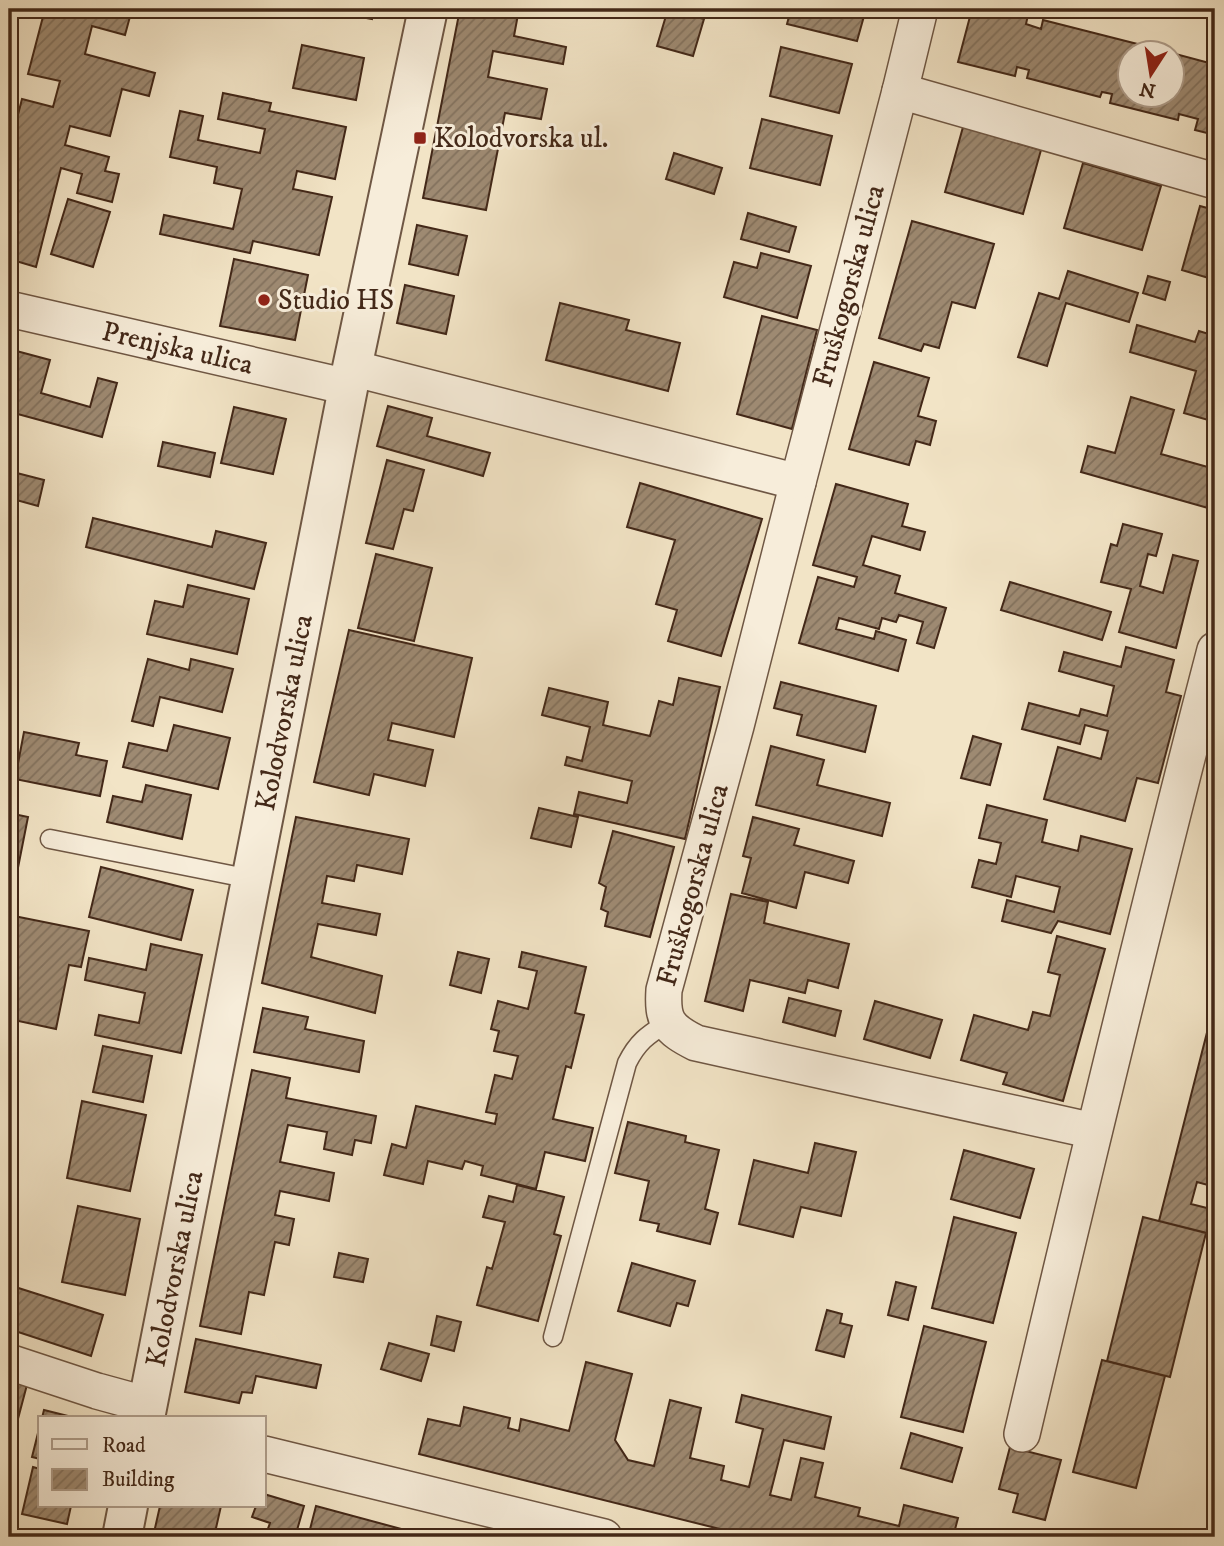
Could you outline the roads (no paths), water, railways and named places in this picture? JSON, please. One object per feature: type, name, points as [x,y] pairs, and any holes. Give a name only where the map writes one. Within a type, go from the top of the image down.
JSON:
[{"type":"street","name":"Kolodvorska ulica","points":[[146,1412],[350,377],[428,9]]},
{"type":"street","name":"Fruškogorska ulica","points":[[920,9],[736,726],[664,989],[663,1007],[668,1022],[677,1033],[696,1042],[1094,1131]]},
{"type":"street","points":[[900,91],[1215,181]]},
{"type":"street","name":"Prenjska ulica","points":[[9,309],[350,377]]},
{"type":"street","points":[[350,377],[798,482]]},
{"type":"street","points":[[1022,1434],[1166,837],[1215,650]]},
{"type":"street","points":[[9,1362],[97,1391],[146,1412]]},
{"type":"street","points":[[266,1454],[604,1537]]},
{"type":"street","points":[[122,1537],[128,1508]]},
{"type":"lane","points":[[50,839],[251,879]]},
{"type":"lane","points":[[553,1337],[627,1063],[635,1048],[649,1034],[668,1022]]},
{"type":"place","name":"Kolodvorska ul.","points":[[420,138]]},
{"type":"place","name":"Studio HS","points":[[264,300]]}]
